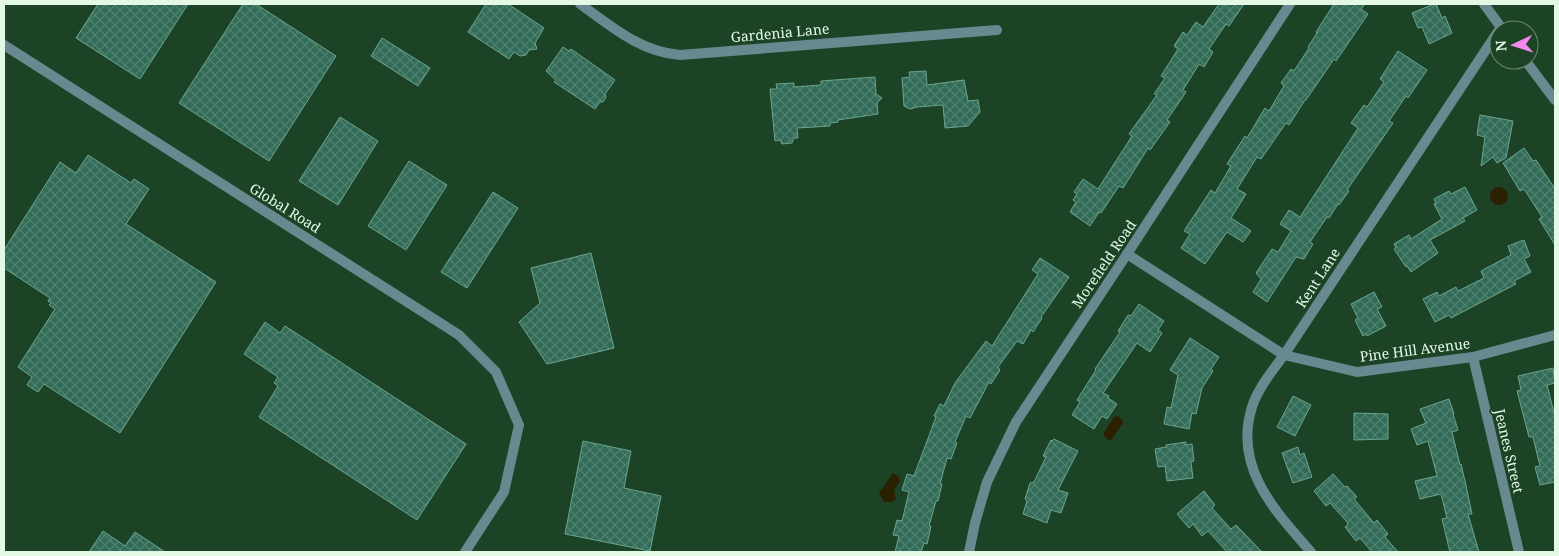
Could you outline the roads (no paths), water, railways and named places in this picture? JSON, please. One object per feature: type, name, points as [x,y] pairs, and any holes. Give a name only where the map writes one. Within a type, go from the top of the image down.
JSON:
[{"type":"street","name":"Gardenia Lane","points":[[580,4],[641,45],[668,54],[680,55],[997,30]]},
{"type":"street","name":"Morefield Road","points":[[969,552],[975,524],[988,482],[1016,422],[1290,4]]},
{"type":"street","points":[[1484,4],[1496,20]]},
{"type":"street","name":"Global Road","points":[[4,45],[459,335],[496,372],[519,425],[504,492],[465,552]]},
{"type":"street","name":"Kent Lane","points":[[1311,552],[1276,513],[1260,487],[1249,459],[1248,432],[1252,407],[1268,376],[1489,47]]},
{"type":"street","points":[[1532,70],[1555,100]]},
{"type":"street","name":"Pine Hill Avenue","points":[[1127,254],[1284,354],[1357,372],[1472,357],[1555,335]]},
{"type":"street","name":"Jeanes Street","points":[[1472,357],[1519,552]]}]
